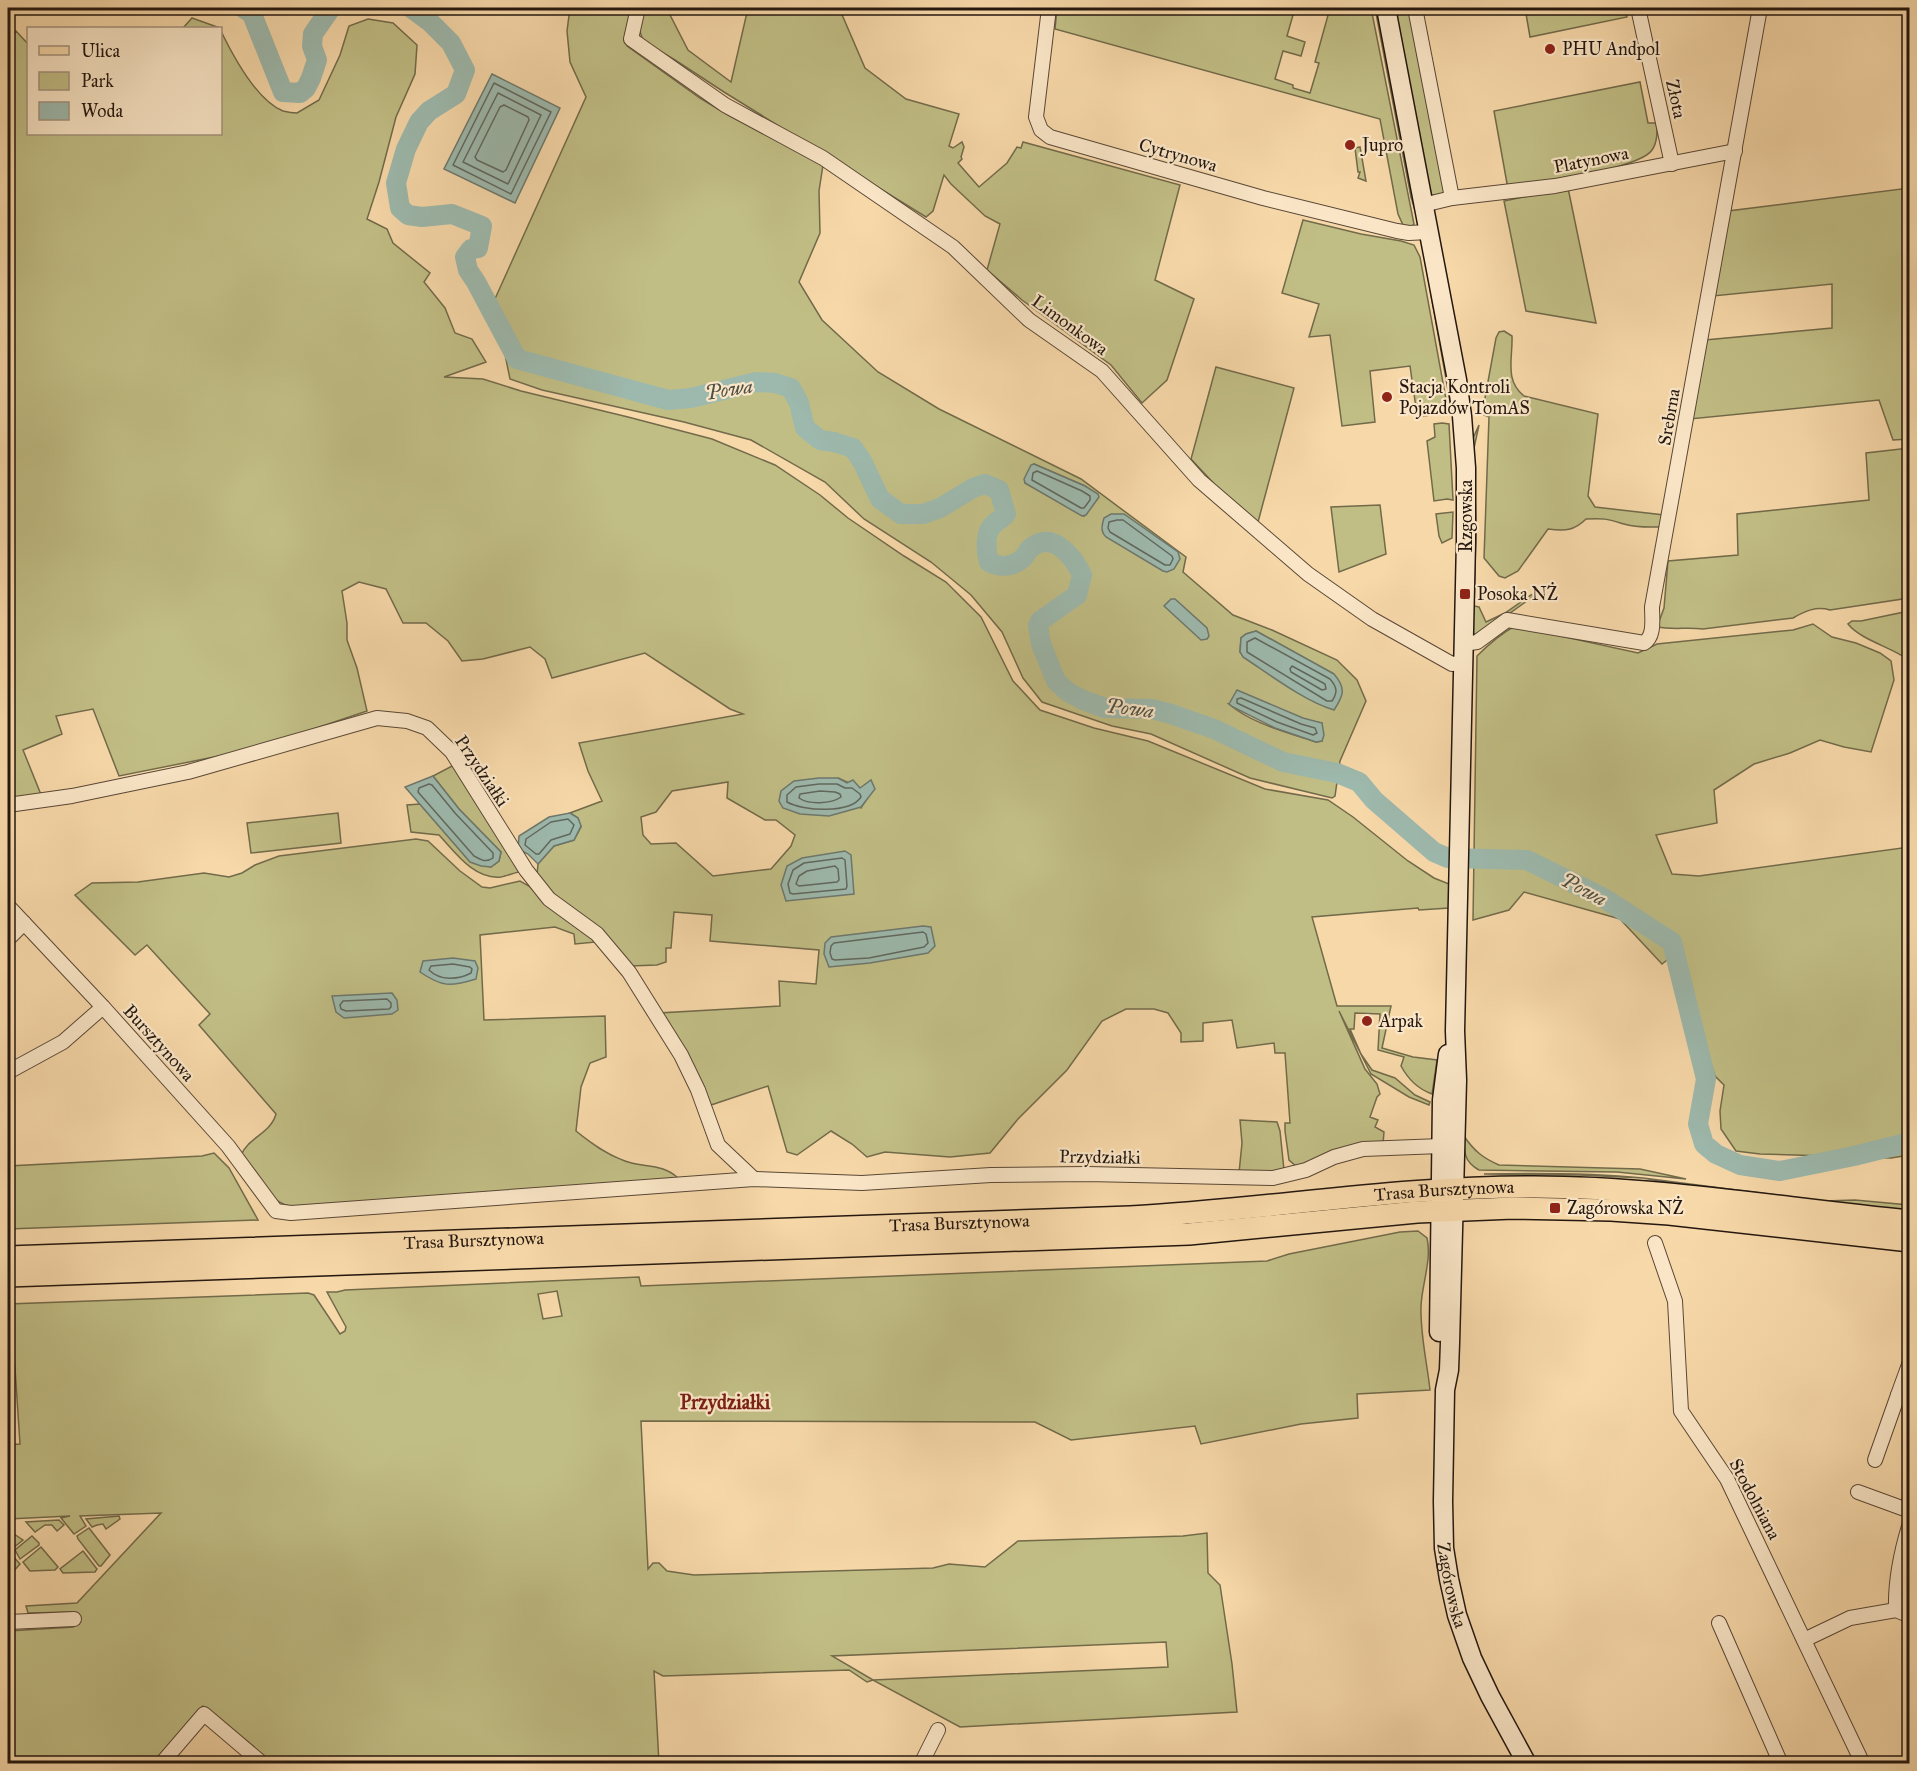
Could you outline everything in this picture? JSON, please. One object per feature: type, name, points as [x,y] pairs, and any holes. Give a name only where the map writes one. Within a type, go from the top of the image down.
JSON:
[{"type":"main road","name":"Trasa Bursztynowa","points":[[8,1257],[1130,1217],[1447,1189],[1533,1187],[1618,1189],[1910,1221]]},
{"type":"main road","name":"Trasa Bursztynowa","points":[[8,1276],[1189,1234],[1447,1210],[1513,1208],[1622,1210],[1705,1217],[1910,1241]]},
{"type":"street","name":"Limonkowa","points":[[638,8],[631,39],[725,105],[823,159],[952,247],[1029,320],[1102,371],[1199,480],[1308,574],[1372,619],[1452,664],[1463,663]]},
{"type":"street","name":"Cytrynowa","points":[[1049,8],[1036,117],[1041,130],[1050,137],[1263,198],[1396,231],[1428,232]]},
{"type":"street","name":"Rzgowska","points":[[1386,8],[1447,327],[1464,434],[1467,506],[1460,834],[1455,1031],[1446,1069],[1449,1120]]},
{"type":"street","points":[[1416,8],[1452,198]]},
{"type":"street","name":"Złota","points":[[1638,8],[1672,164]]},
{"type":"street","name":"Srebrna","points":[[1463,644],[1478,642],[1507,620],[1639,642],[1648,640],[1651,635],[1652,607],[1760,8]]},
{"type":"street","name":"Platynowa","points":[[1423,205],[1452,198],[1555,186],[1735,151]]},
{"type":"street","name":"Przydziałki","points":[[8,805],[39,802],[188,772],[377,718],[407,720],[427,728],[452,752],[526,870],[549,899],[597,933],[629,972],[690,1073],[706,1108],[718,1145],[754,1179]]},
{"type":"street","name":"Bursztynowa","points":[[8,906],[228,1146],[276,1211]]},
{"type":"street","points":[[8,939],[24,923]]},
{"type":"street","points":[[8,1072],[63,1042],[103,1007]]},
{"type":"street","name":"Zagórowska","points":[[1447,1189],[1441,1146],[1449,1120]]},
{"type":"street","name":"Zagórowska","points":[[1449,1120],[1447,1210],[1438,1323],[1441,1371],[1445,1390],[1443,1531],[1452,1599],[1465,1641],[1480,1676],[1527,1764]]},
{"type":"street","name":"Przydziałki","points":[[276,1211],[302,1212],[754,1179],[862,1183],[992,1175],[1087,1174],[1273,1178],[1306,1170],[1334,1157],[1362,1149],[1441,1146]]},
{"type":"street","name":"Stodolniana","points":[[1655,1243],[1675,1301],[1681,1411],[1728,1479],[1863,1764]]},
{"type":"street","points":[[1875,1460],[1904,1397],[1910,1362]]},
{"type":"street","points":[[1858,1492],[1910,1511]]},
{"type":"street","points":[[1896,1610],[1895,1586],[1901,1553],[1910,1523]]},
{"type":"street","points":[[1804,1640],[1850,1618],[1896,1610],[1910,1616]]},
{"type":"street","points":[[8,1622],[74,1619]]},
{"type":"street","points":[[1719,1623],[1781,1764]]},
{"type":"street","points":[[161,1764],[204,1714],[263,1764]]},
{"type":"street","points":[[921,1764],[938,1730]]},
{"type":"green space","points":[[570,8],[635,8],[627,46],[728,115],[823,165],[819,191],[820,233],[799,282],[822,320],[878,372],[939,409],[1081,479],[1186,557],[1183,572],[1233,615],[1337,660],[1357,680],[1366,701],[1340,761],[1335,796],[1332,798],[1250,778],[1151,734],[1112,726],[1042,702],[1023,678],[1002,632],[971,595],[931,562],[864,519],[825,482],[751,440],[684,422],[542,390],[510,379],[494,301],[586,97],[570,62],[567,31]],"holes":[[[1034,464],[1085,486],[1084,516],[1025,483]],[[1256,631],[1334,674],[1240,652],[1241,638]],[[1229,704],[1322,723],[1322,741],[1316,742],[1270,727]]]},
{"type":"green space","points":[[642,8],[661,8],[669,13],[688,50],[731,82],[748,8],[841,8],[865,68],[906,99],[959,114],[949,146],[953,148],[962,142],[964,147],[962,159],[958,163],[979,187],[1007,163],[1017,147],[1021,148],[1023,142],[1180,185],[1155,280],[1194,299],[1167,380],[1142,403],[1111,365],[1022,300],[987,270],[1000,224],[985,216],[944,175],[933,211],[926,217],[643,41],[638,25]]},
{"type":"green space","points":[[1057,8],[1295,8],[1287,36],[1305,42],[1301,56],[1283,51],[1275,79],[1310,93],[1319,63],[1315,62],[1330,8],[1371,8],[1414,224],[1411,227],[1403,225],[1398,214],[1380,119],[1055,29]]},
{"type":"green space","points":[[1295,8],[1315,8],[1313,13]]},
{"type":"green space","points":[[1375,8],[1379,10],[1418,220],[1411,197]]},
{"type":"green space","points":[[1390,8],[1413,8],[1448,185],[1444,195],[1432,195],[1427,190]]},
{"type":"green space","points":[[1525,8],[1625,8],[1627,17],[1530,37]]},
{"type":"green space","points":[[192,18],[217,27],[184,27]]},
{"type":"green space","points":[[368,19],[393,23],[417,45],[415,74],[396,117],[367,219],[387,229],[393,243],[430,273],[424,282],[445,308],[455,333],[472,339],[486,362],[444,377],[483,379],[521,391],[712,439],[775,465],[820,495],[848,518],[946,582],[981,617],[1013,681],[1040,710],[1094,728],[1148,741],[1265,789],[1328,800],[1408,861],[1434,878],[1449,884],[1449,908],[1419,910],[1418,908],[1312,917],[1337,1006],[1391,1006],[1382,1048],[1413,1057],[1437,1060],[1432,1094],[1414,1083],[1407,1075],[1401,1066],[1404,1057],[1378,1050],[1380,1014],[1355,1013],[1354,1029],[1350,1029],[1361,1054],[1372,1070],[1395,1078],[1415,1095],[1430,1102],[1429,1105],[1409,1097],[1371,1074],[1339,1011],[1365,1069],[1377,1084],[1380,1094],[1370,1117],[1378,1120],[1375,1127],[1384,1132],[1383,1144],[1297,1167],[1289,1160],[1285,1131],[1285,1123],[1290,1123],[1285,1053],[1275,1053],[1274,1043],[1237,1048],[1232,1020],[1203,1023],[1203,1041],[1181,1042],[1181,1033],[1168,1013],[1154,1009],[1126,1009],[1102,1021],[1067,1070],[1018,1119],[990,1153],[950,1157],[885,1152],[867,1157],[831,1131],[797,1155],[787,1152],[768,1086],[711,1105],[700,1079],[659,1013],[780,1006],[779,981],[816,984],[819,950],[710,941],[712,915],[674,912],[671,948],[666,948],[666,962],[657,965],[630,966],[557,901],[537,875],[538,864],[554,846],[574,840],[581,827],[578,818],[570,813],[602,801],[588,771],[579,743],[743,714],[730,709],[645,653],[552,678],[545,659],[530,647],[483,659],[462,661],[448,641],[426,623],[403,623],[386,589],[359,582],[342,591],[347,640],[357,668],[367,711],[284,739],[229,754],[119,776],[93,709],[56,716],[62,734],[23,750],[42,797],[8,799],[8,43],[16,31],[27,43],[27,135],[222,135],[222,33],[254,87],[263,97],[283,111],[297,113],[319,100],[340,55],[349,26]],"holes":[[[838,778],[870,794],[861,808]],[[728,782],[727,798],[765,820],[776,820],[795,835],[791,846],[771,869],[713,876],[676,843],[651,844],[643,835],[641,817],[656,812],[672,791]]]},
{"type":"green space","points":[[1640,82],[1648,123],[1656,123],[1657,126],[1656,140],[1652,150],[1643,157],[1608,169],[1508,189],[1494,111]]},
{"type":"green space","points":[[1360,147],[1366,181],[1358,178],[1360,172],[1358,172],[1355,148]]},
{"type":"green space","points":[[1568,188],[1596,323],[1526,311],[1504,201]]},
{"type":"green space","points":[[1909,188],[1909,439],[1893,440],[1879,400],[1690,419],[1705,340],[1832,328],[1832,284],[1713,296],[1728,211]]},
{"type":"green space","points":[[1303,220],[1414,245],[1420,257],[1448,410],[1441,414],[1423,416],[1416,408],[1410,366],[1370,371],[1375,422],[1342,426],[1330,335],[1309,337],[1319,304],[1282,293]]},
{"type":"green space","points":[[1422,244],[1453,402],[1451,407]]},
{"type":"green space","points":[[1504,331],[1512,336],[1512,376],[1518,390],[1524,396],[1598,414],[1588,496],[1595,507],[1664,515],[1662,527],[1633,526],[1606,519],[1586,519],[1569,529],[1548,529],[1518,571],[1505,578],[1499,576],[1484,558],[1489,417],[1482,414],[1496,338],[1499,332]]},
{"type":"green space","points":[[1216,367],[1294,388],[1258,522],[1233,504],[1191,459]]},
{"type":"green space","points":[[1434,424],[1449,424],[1453,500],[1434,501],[1427,441],[1435,437]]},
{"type":"green space","points":[[1479,425],[1474,448],[1476,530],[1474,606],[1479,607],[1486,622],[1538,593],[1482,633],[1471,635],[1469,447]]},
{"type":"green space","points":[[1909,448],[1909,598],[1830,610],[1815,609],[1793,618],[1703,629],[1657,627],[1664,608],[1668,561],[1738,555],[1737,514],[1869,500],[1866,453]]},
{"type":"green space","points":[[1380,505],[1386,554],[1339,572],[1331,507]]},
{"type":"green space","points":[[1453,512],[1452,538],[1442,543],[1436,514]]},
{"type":"green space","points":[[1909,611],[1909,660],[1860,635],[1848,624],[1852,621]]},
{"type":"green space","points":[[1813,624],[1832,637],[1856,643],[1880,653],[1891,661],[1894,680],[1871,752],[1820,740],[1790,753],[1754,764],[1714,790],[1717,823],[1656,835],[1672,874],[1699,876],[1909,847],[1909,1155],[1891,1158],[1760,1154],[1736,1151],[1721,1129],[1720,1111],[1724,1085],[1715,1076],[1699,1026],[1681,949],[1662,964],[1620,919],[1524,892],[1509,910],[1473,920],[1477,656],[1490,643],[1515,626],[1638,653],[1657,644],[1793,630]]},
{"type":"green space","points":[[454,765],[519,872],[501,877],[482,874],[466,864],[439,835],[411,832],[407,805],[420,804],[471,862],[491,867],[499,861],[501,852],[459,809],[433,776]]},
{"type":"green space","points":[[338,813],[341,843],[251,853],[247,823]]},
{"type":"green space","points":[[416,839],[428,841],[460,871],[482,887],[490,888],[520,881],[529,886],[552,908],[596,942],[575,944],[574,934],[555,927],[480,935],[484,1020],[605,1016],[606,1057],[590,1063],[581,1087],[576,1131],[599,1148],[618,1158],[666,1170],[678,1178],[292,1207],[283,1204],[275,1200],[262,1187],[241,1155],[244,1149],[269,1126],[276,1114],[199,1025],[210,1014],[147,945],[135,955],[75,895],[92,883],[138,882],[204,873],[229,877],[279,856]]},
{"type":"green space","points":[[1240,1120],[1277,1122],[1284,1170],[1276,1173],[1239,1173],[1242,1143]]},
{"type":"green space","points":[[1464,1136],[1479,1154],[1499,1165],[1640,1169],[1686,1179],[1617,1172],[1479,1170],[1470,1164],[1466,1156]]},
{"type":"green space","points":[[214,1153],[229,1168],[258,1220],[8,1229],[8,1166],[202,1156]]},
{"type":"green space","points":[[1484,1174],[1564,1174],[1643,1178],[1579,1175]]},
{"type":"green space","points":[[1643,1178],[1824,1201],[1855,1200],[1909,1205],[1909,1212],[1697,1188]]},
{"type":"green space","points":[[1418,1231],[1427,1238],[1428,1254],[1421,1316],[1430,1390],[1357,1394],[1358,1418],[1301,1424],[1201,1444],[1195,1426],[1071,1440],[1035,1422],[641,1421],[648,1569],[653,1563],[659,1563],[667,1571],[694,1575],[933,1568],[949,1564],[985,1567],[1018,1541],[1183,1536],[1207,1533],[1208,1573],[1220,1585],[1237,1712],[960,1727],[873,1680],[867,1682],[849,1670],[663,1676],[654,1671],[659,1763],[271,1763],[203,1706],[153,1763],[12,1763],[8,1715],[8,1631],[73,1627],[72,1612],[28,1613],[26,1606],[77,1603],[161,1513],[80,1516],[86,1526],[74,1534],[61,1518],[70,1516],[8,1519],[8,1445],[20,1444],[14,1353],[8,1353],[8,1304],[308,1293],[314,1295],[340,1334],[345,1331],[346,1327],[327,1292],[639,1277],[641,1286],[1267,1261],[1289,1254],[1400,1232]],"holes":[[[557,1291],[562,1316],[543,1319],[538,1294]],[[1166,1642],[1168,1667],[873,1680],[832,1656]]]},
{"type":"green space","points":[[119,1516],[120,1519],[106,1529],[103,1524],[92,1527],[86,1519]]},
{"type":"green space","points":[[59,1520],[64,1525],[57,1531],[52,1525],[45,1525],[35,1532],[26,1522]]},
{"type":"green space","points":[[89,1528],[110,1555],[101,1566],[77,1536]]},
{"type":"green space","points":[[11,1532],[23,1540],[13,1548],[8,1542],[8,1535]]},
{"type":"green space","points":[[32,1536],[39,1545],[20,1559],[15,1550]]},
{"type":"green space","points":[[41,1547],[58,1567],[55,1570],[30,1571],[23,1562]]},
{"type":"green space","points":[[83,1551],[97,1569],[95,1572],[63,1573],[60,1569]]},
{"type":"green space","points":[[10,1553],[20,1564],[13,1572],[8,1572]]},
{"type":"water","points":[[492,74],[560,108],[515,203],[444,169]]},
{"type":"water","points":[[1034,464],[1085,486],[1099,497],[1086,515],[1082,516],[1025,483],[1024,479],[1031,465]]},
{"type":"water","points":[[1111,514],[1124,514],[1178,552],[1180,559],[1174,569],[1163,571],[1106,537],[1102,530],[1104,518]]},
{"type":"water","points":[[1171,599],[1175,599],[1207,628],[1209,636],[1207,639],[1201,640],[1164,606]]},
{"type":"water","points":[[1256,631],[1334,674],[1340,683],[1342,692],[1334,710],[1299,694],[1243,657],[1240,652],[1241,638]]},
{"type":"water","points":[[1237,690],[1303,718],[1322,723],[1324,735],[1322,741],[1316,742],[1275,728],[1233,707],[1229,704]]},
{"type":"water","points":[[433,776],[459,809],[501,852],[499,861],[491,867],[470,862],[405,787]]},
{"type":"water","points":[[838,778],[847,783],[853,780],[860,788],[871,780],[875,789],[861,807],[829,816],[800,814],[783,808],[779,801],[781,791],[794,781]]},
{"type":"water","points":[[570,813],[578,818],[581,826],[574,840],[554,846],[538,864],[528,854],[518,849],[519,836],[549,817]]},
{"type":"water","points":[[845,851],[851,855],[854,894],[786,901],[781,885],[787,866],[802,858]]},
{"type":"water","points":[[931,927],[935,946],[928,953],[829,967],[824,954],[825,943],[831,937]]},
{"type":"water","points":[[453,958],[475,961],[478,968],[476,979],[446,984],[434,981],[420,972],[423,961]]},
{"type":"water","points":[[392,993],[397,1000],[398,1010],[392,1014],[344,1018],[336,1012],[332,996]]},
{"type":"waterway","name":"Powa","points":[[243,8],[252,14],[283,92],[300,93],[306,88],[317,60],[312,46],[313,34],[331,8]]},
{"type":"waterway","name":"Powa","points":[[411,8],[430,22],[451,43],[465,70],[456,94],[429,111],[419,122],[406,149],[396,183],[400,208],[408,215],[422,217],[452,214],[482,226],[478,248],[471,249],[465,257],[468,270],[517,359],[668,400],[691,398],[756,382],[775,383],[791,388],[799,403],[805,428],[820,440],[853,448],[862,461],[880,499],[901,514],[923,514],[940,508],[973,488],[985,484],[999,490],[1006,514],[991,527],[987,537],[989,562],[1002,566],[1011,565],[1023,558],[1032,547],[1048,542],[1062,548],[1074,561],[1082,575],[1077,595],[1040,621],[1038,626],[1041,644],[1056,681],[1068,692],[1105,708],[1152,709],[1171,714],[1214,729],[1283,762],[1337,773],[1359,782],[1374,800],[1434,852],[1448,858],[1527,860],[1602,897],[1672,942],[1706,1079],[1698,1124],[1704,1144],[1716,1154],[1740,1165],[1780,1171],[1910,1142]]},
{"type":"place","name":"PHU Andpol","points":[[1550,49]]},
{"type":"place","name":"Jupro","points":[[1350,145]]},
{"type":"place","name":"Stacja Kontroli Pojazdów TomAS","points":[[1387,397]]},
{"type":"place","name":"Posoka NŻ","points":[[1465,594]]},
{"type":"place","name":"Arpak","points":[[1367,1021]]},
{"type":"place","name":"Zagórowska NŻ","points":[[1555,1208]]},
{"type":"district","name":"Przydziałki","points":[[725,1402]]}]
